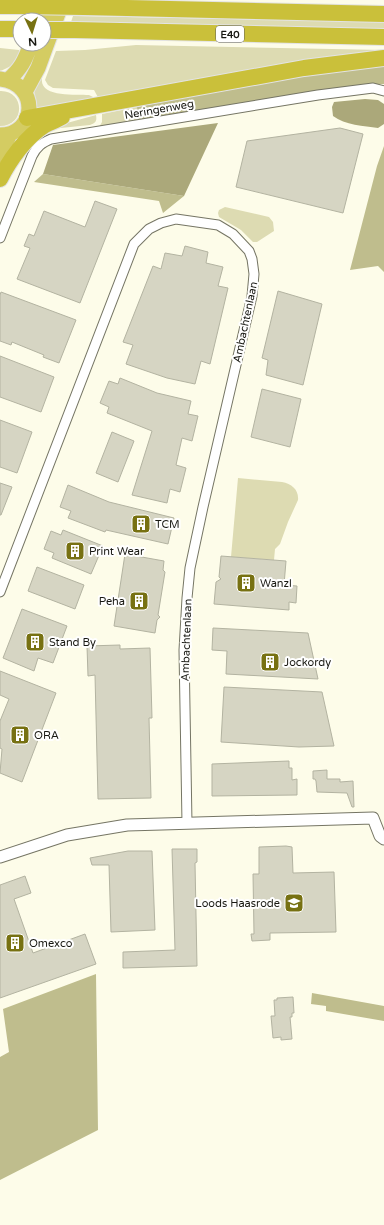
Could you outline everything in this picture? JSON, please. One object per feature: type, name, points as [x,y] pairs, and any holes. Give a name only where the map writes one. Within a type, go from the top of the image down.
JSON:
[{"type":"highway","name":"E40","points":[[0,6],[20,6],[51,2],[84,7],[384,14]]},
{"type":"highway","points":[[45,12],[51,2]]},
{"type":"highway","points":[[25,92],[38,68],[51,2]]},
{"type":"highway","name":"E40","points":[[52,30],[384,37]]},
{"type":"highway","points":[[4,80],[18,72],[24,63],[28,52]]},
{"type":"highway","points":[[27,118],[304,68],[384,58]]},
{"type":"highway","points":[[0,155],[5,134],[17,130],[23,125],[27,118],[29,109],[25,92],[15,83],[4,80]]},
{"type":"highway","points":[[0,179],[5,168],[28,139],[46,125],[79,109]]},
{"type":"street","name":"Neringenweg","points":[[0,238],[36,148],[51,140],[318,95],[373,88],[384,91]]},
{"type":"street","name":"Ambachtenlaan","points":[[0,592],[134,244],[149,229],[161,223],[176,219],[218,225],[233,234],[249,251],[252,259],[254,274],[250,304],[190,568],[184,650],[187,823]]},
{"type":"street","points":[[0,857],[67,835],[127,825],[373,818],[383,840]]},
{"type":"shaded area","points":[[73,16],[384,22],[384,29],[71,22]]},
{"type":"shaded area","points":[[136,45],[384,50],[384,55],[100,101],[94,90],[53,88],[48,85],[45,80],[56,51]]},
{"type":"shaded area","points":[[0,48],[12,49],[12,52],[19,52],[18,58],[13,64],[0,71]]},
{"type":"shaded area","points":[[51,52],[44,68],[42,78],[46,89],[60,94],[89,95],[93,97],[94,102],[37,114],[34,90]]},
{"type":"shaded area","points":[[384,66],[384,84],[227,106],[138,121],[137,107],[291,77]]},
{"type":"shaded area","points":[[0,91],[8,92],[14,96],[18,102],[19,108],[18,115],[14,120],[8,124],[0,126]]},
{"type":"shaded area","points":[[365,99],[378,100],[384,104],[384,124],[378,128],[349,123],[333,116],[332,107],[334,102]]},
{"type":"shaded area","points":[[137,107],[138,121],[98,129],[102,122],[102,114]]},
{"type":"shaded area","points":[[96,115],[96,122],[90,125],[51,129],[67,123]]},
{"type":"shaded area","points":[[218,123],[184,196],[43,174],[53,145]]},
{"type":"shaded area","points":[[384,146],[384,272],[378,266],[350,270],[377,166]]},
{"type":"shaded area","points":[[43,174],[184,196],[163,213],[159,201],[34,182]]},
{"type":"shaded area","points":[[225,207],[269,217],[273,222],[274,231],[257,242],[253,242],[241,230],[219,217],[219,210]]},
{"type":"shaded area","points":[[238,478],[282,482],[289,484],[296,490],[298,500],[280,544],[275,549],[274,560],[231,557]]},
{"type":"shaded area","points":[[96,974],[98,1130],[0,1180],[0,1057],[9,1052],[3,1009]]},
{"type":"shaded area","points":[[312,993],[384,1006],[384,1021],[326,1011],[326,1006],[311,1004]]},
{"type":"building","points":[[340,128],[363,134],[343,213],[236,187],[247,141]]},
{"type":"building","points":[[95,201],[117,209],[80,303],[17,279],[30,248],[24,246],[29,234],[34,236],[44,211],[85,227]]},
{"type":"building","points":[[185,246],[208,252],[206,263],[223,267],[218,286],[228,288],[210,364],[201,361],[195,384],[167,378],[126,364],[133,345],[123,342],[153,266],[161,269],[165,253],[182,256]]},
{"type":"building","points":[[278,291],[322,304],[303,385],[266,375],[268,360],[262,358]]},
{"type":"building","points":[[1,292],[76,320],[59,363],[12,342],[11,345],[0,341]]},
{"type":"building","points":[[0,356],[54,377],[41,412],[0,397]]},
{"type":"building","points":[[120,378],[157,393],[191,401],[188,414],[198,416],[192,441],[182,438],[176,465],[186,468],[180,492],[170,489],[167,503],[132,495],[152,431],[107,413],[109,407],[100,403],[109,381],[118,384]]},
{"type":"building","points":[[262,389],[301,399],[290,447],[251,437]]},
{"type":"building","points":[[0,420],[32,432],[17,473],[0,467]]},
{"type":"building","points":[[112,432],[134,441],[118,482],[96,473]]},
{"type":"building","points":[[0,483],[12,487],[1,515],[0,515]]},
{"type":"building","points":[[68,485],[109,502],[174,518],[168,544],[106,530],[105,532],[68,518],[71,511],[60,507]]},
{"type":"building","name":"Print Wear","points":[[63,530],[103,546],[91,574],[52,558],[54,553],[44,549],[51,531],[61,535]]},
{"type":"building","points":[[125,554],[164,561],[163,570],[165,572],[158,615],[160,617],[157,620],[155,633],[114,626]]},
{"type":"building","name":"Wanzl","points":[[221,556],[286,561],[284,585],[297,586],[296,603],[289,602],[289,610],[214,604],[216,582],[221,579],[219,577]]},
{"type":"building","points":[[37,567],[84,585],[75,609],[28,591]]},
{"type":"building","name":"Stand By","points":[[22,609],[67,626],[53,663],[38,658],[34,671],[3,658]]},
{"type":"building","name":"Jockordy","points":[[213,628],[308,633],[318,679],[226,674],[227,651],[212,650]]},
{"type":"building","points":[[120,645],[120,649],[150,648],[152,718],[149,718],[151,798],[98,799],[95,675],[88,676],[87,646]]},
{"type":"building","name":"ORA","points":[[0,671],[56,693],[22,782],[0,773],[2,749],[0,748],[0,721],[9,699],[0,695]]},
{"type":"building","points":[[224,687],[322,692],[334,746],[299,747],[221,742]]},
{"type":"building","points":[[289,761],[289,768],[292,768],[292,780],[297,779],[297,795],[212,796],[212,764]]},
{"type":"building","points":[[327,770],[327,779],[340,779],[340,782],[353,781],[354,807],[352,807],[347,793],[317,792],[316,781],[313,779],[313,771]]},
{"type":"building","name":"Loods Haasrode","points":[[259,847],[292,847],[293,873],[334,872],[336,932],[270,933],[270,940],[252,941],[251,934],[254,934],[253,874],[259,874]]},
{"type":"building","points":[[172,849],[197,849],[197,862],[195,863],[197,966],[123,968],[123,952],[175,950]]},
{"type":"building","points":[[128,851],[152,851],[155,930],[111,932],[109,865],[92,865],[90,858]]},
{"type":"building","name":"Omexco","points":[[25,876],[31,893],[14,899],[33,953],[85,934],[96,964],[0,998],[0,885]]},
{"type":"building","points":[[293,997],[294,1013],[292,1013],[292,1017],[290,1017],[292,1039],[281,1040],[281,1037],[273,1038],[271,1016],[275,1016],[274,1000],[277,1000],[277,998]]},
{"type":"place","name":"TCM","points":[[141,524]]},
{"type":"place","name":"Print Wear","points":[[75,551]]},
{"type":"place","name":"Wanzl","points":[[246,583]]},
{"type":"place","name":"Peha","points":[[139,601]]},
{"type":"place","name":"Stand By","points":[[35,642]]},
{"type":"place","name":"Jockordy","points":[[270,662]]},
{"type":"place","name":"ORA","points":[[20,735]]},
{"type":"place","name":"Loods Haasrode","points":[[294,903]]},
{"type":"place","name":"Omexco","points":[[15,943]]}]
